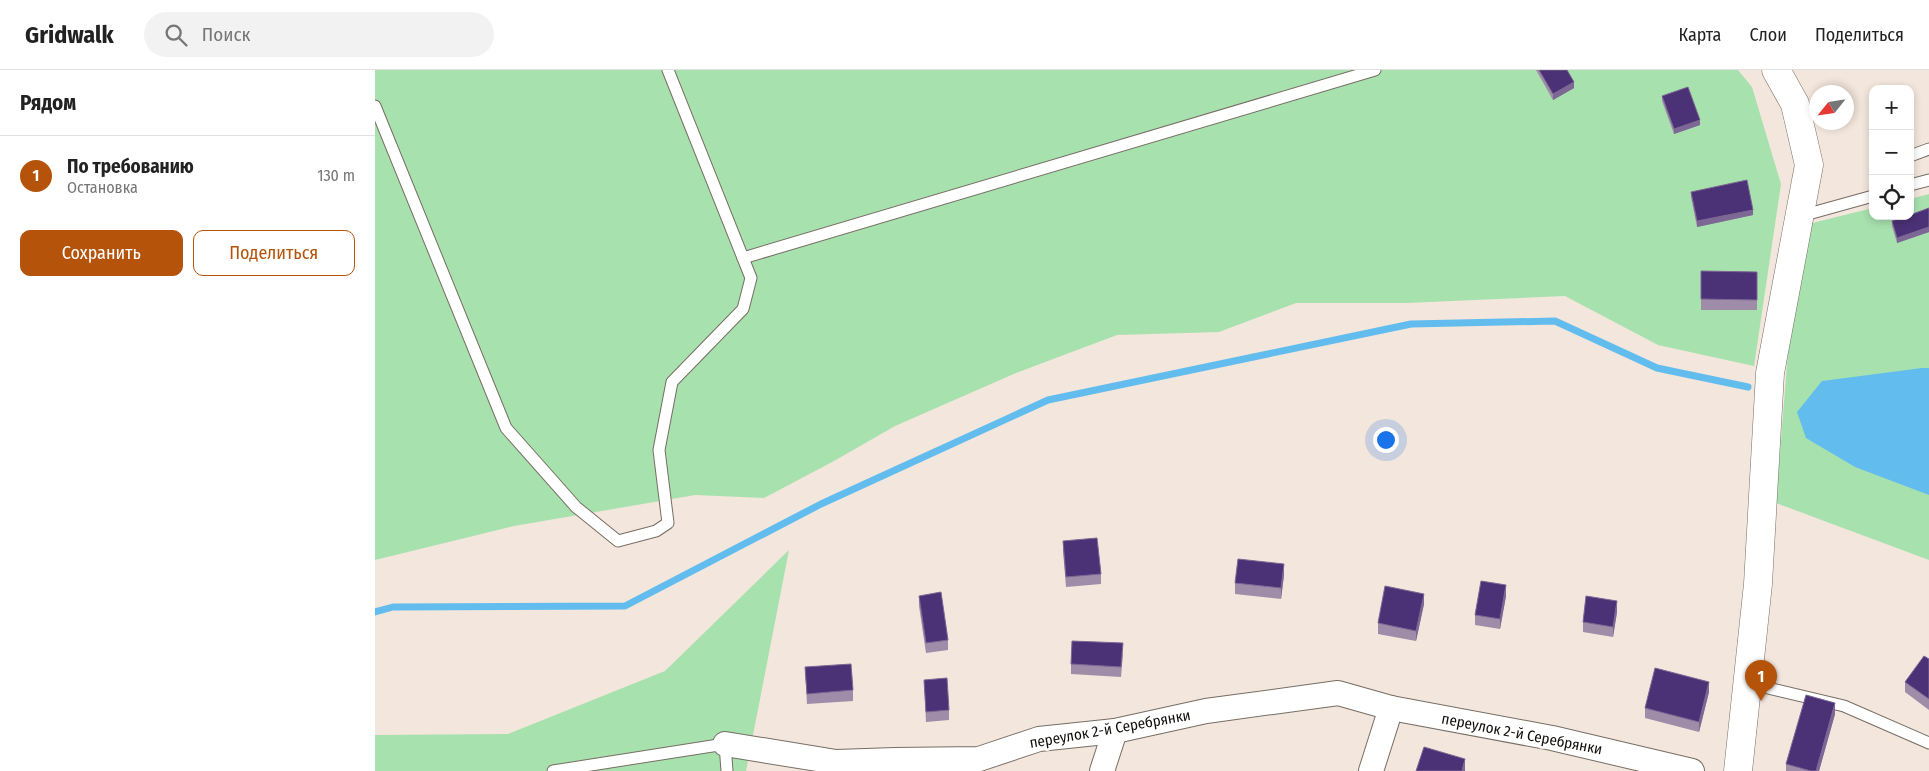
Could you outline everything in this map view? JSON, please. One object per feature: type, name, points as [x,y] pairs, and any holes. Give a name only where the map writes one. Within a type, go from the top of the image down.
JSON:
[{"type":"street","points":[[1738,771],[1758,584],[1770,373],[1809,165],[1795,104],[1776,70]]},
{"type":"street","name":"переулок 2-й Серебрянки","points":[[725,744],[836,762],[979,759],[1039,739],[1115,731],[1206,711],[1338,693],[1391,708],[1552,738],[1692,771]]},
{"type":"street","points":[[1371,771],[1391,708]]},
{"type":"street","points":[[1102,771],[1115,731]]},
{"type":"lane","points":[[375,106],[506,428],[576,507],[618,541],[656,531],[668,523],[659,450],[672,382],[743,309],[751,278],[669,70]]},
{"type":"lane","points":[[743,258],[1375,70]]},
{"type":"lane","points":[[1914,155],[1929,149]]},
{"type":"lane","points":[[1914,184],[1929,180]]},
{"type":"lane","points":[[1799,217],[1869,197]]},
{"type":"lane","points":[[1747,683],[1844,706],[1929,743]]},
{"type":"lane","points":[[725,744],[727,771]]},
{"type":"lane","name":"переулок 2-й Серебрянки","points":[[553,771],[725,744]]},
{"type":"green space","points":[[375,70],[1738,70],[1752,87],[1781,184],[1754,366],[1658,345],[1565,296],[1406,303],[1296,303],[1219,332],[1117,335],[1016,373],[895,426],[764,498],[695,495],[514,526],[375,560]]},
{"type":"green space","points":[[1929,194],[1929,560],[1776,503],[1790,327],[1808,224],[1869,209],[1869,220],[1914,220],[1914,198]]},
{"type":"green space","points":[[789,550],[746,771],[375,771],[375,735],[508,734],[665,671]]},
{"type":"water","points":[[1929,368],[1929,495],[1855,467],[1806,438],[1797,412],[1822,381]]},
{"type":"building","points":[[1539,70],[1567,70],[1574,82],[1553,94]]},
{"type":"building","points":[[1688,87],[1700,120],[1674,129],[1662,96]]},
{"type":"building","points":[[1747,180],[1753,210],[1697,221],[1691,192]]},
{"type":"building","points":[[1929,208],[1929,227],[1897,238],[1892,221],[1914,220],[1914,214]]},
{"type":"building","points":[[1701,271],[1757,272],[1757,300],[1701,299]]},
{"type":"building","points":[[1097,538],[1101,574],[1066,577],[1063,541]]},
{"type":"building","points":[[1238,559],[1284,564],[1281,588],[1235,583]]},
{"type":"building","points":[[1481,581],[1506,585],[1500,619],[1475,615]]},
{"type":"building","points":[[1385,586],[1424,594],[1416,631],[1378,623]]},
{"type":"building","points":[[941,592],[948,640],[926,643],[919,596]]},
{"type":"building","points":[[1586,596],[1617,601],[1613,627],[1583,622]]},
{"type":"building","points":[[1072,641],[1123,643],[1121,667],[1071,664]]},
{"type":"building","points":[[1924,656],[1929,659],[1929,699],[1905,682]]},
{"type":"building","points":[[851,664],[853,690],[807,694],[805,667]]},
{"type":"building","points":[[1655,668],[1709,682],[1699,722],[1645,708]]},
{"type":"building","points":[[947,678],[949,710],[926,712],[924,680]]},
{"type":"building","points":[[1806,695],[1835,703],[1816,771],[1786,764]]},
{"type":"building","points":[[1424,747],[1465,759],[1462,771],[1416,771]]},
{"type":"waterway","points":[[375,612],[393,607],[625,606],[821,504],[1048,400],[1411,324],[1555,321],[1657,368],[1748,387]]},
{"type":"place","name":"По требованию","points":[[1761,701]]}]
